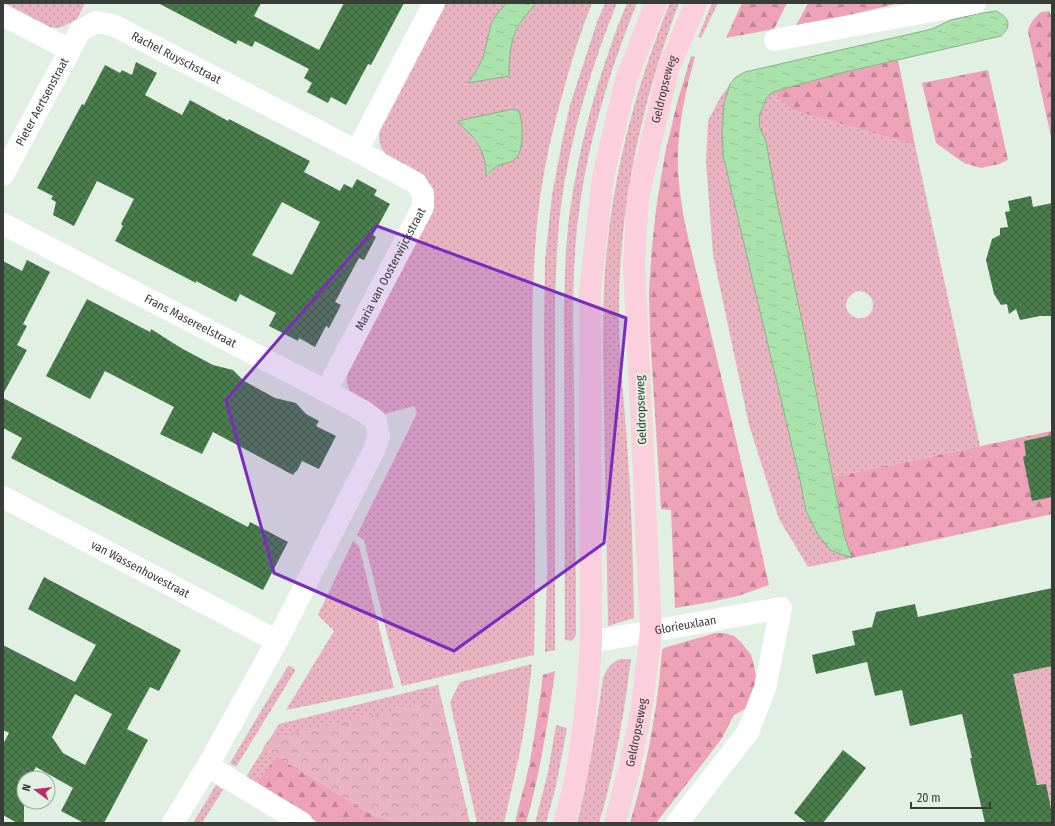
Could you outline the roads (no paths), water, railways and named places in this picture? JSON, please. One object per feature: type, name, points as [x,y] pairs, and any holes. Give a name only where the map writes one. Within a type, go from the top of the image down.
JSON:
[{"type":"main road","points":[[564,823],[574,787],[584,729],[591,642],[590,292],[603,177],[626,80],[656,3]]},
{"type":"main road","name":"Geldropseweg","points":[[615,823],[630,766],[642,706],[651,631],[634,262],[638,198],[668,70],[696,3]]},
{"type":"street","points":[[357,151],[434,3]]},
{"type":"street","points":[[775,40],[976,3]]},
{"type":"street","points":[[3,15],[70,50]]},
{"type":"street","name":"Rachel Ruyschstraat","points":[[70,50],[80,31],[85,28],[96,22],[113,25],[357,151]]},
{"type":"street","name":"Pieter Aertsenstraat","points":[[3,175],[70,50]]},
{"type":"street","name":"Maria van Oosterwijckstraat","points":[[326,391],[422,207],[423,194],[416,183],[357,151]]},
{"type":"street","name":"Frans Masereelstraat","points":[[3,224],[326,391],[365,412],[376,421],[379,436],[374,450],[277,641]]},
{"type":"street","name":"van Wassenhovestraat","points":[[3,497],[277,641]]},
{"type":"street","name":"Glorieuxlaan","points":[[591,642],[781,608],[765,688],[748,732],[677,823]]},
{"type":"street","points":[[172,823],[208,766],[277,641]]},
{"type":"street","points":[[208,766],[302,823]]},
{"type":"water","points":[[507,3],[536,3],[520,23],[514,36],[510,56],[509,76],[468,83],[483,58],[491,24],[497,14]]},
{"type":"water","points":[[996,11],[1004,16],[1008,22],[1007,29],[1001,36],[841,73],[783,89],[771,93],[766,99],[760,114],[759,125],[766,142],[844,535],[852,558],[830,550],[817,533],[806,511],[723,155],[722,130],[724,104],[730,84],[736,77],[745,72],[932,29],[951,20]]},
{"type":"water","points":[[513,109],[519,111],[522,135],[521,148],[517,157],[509,163],[495,167],[486,177],[484,161],[479,145],[458,123],[458,121]]}]
